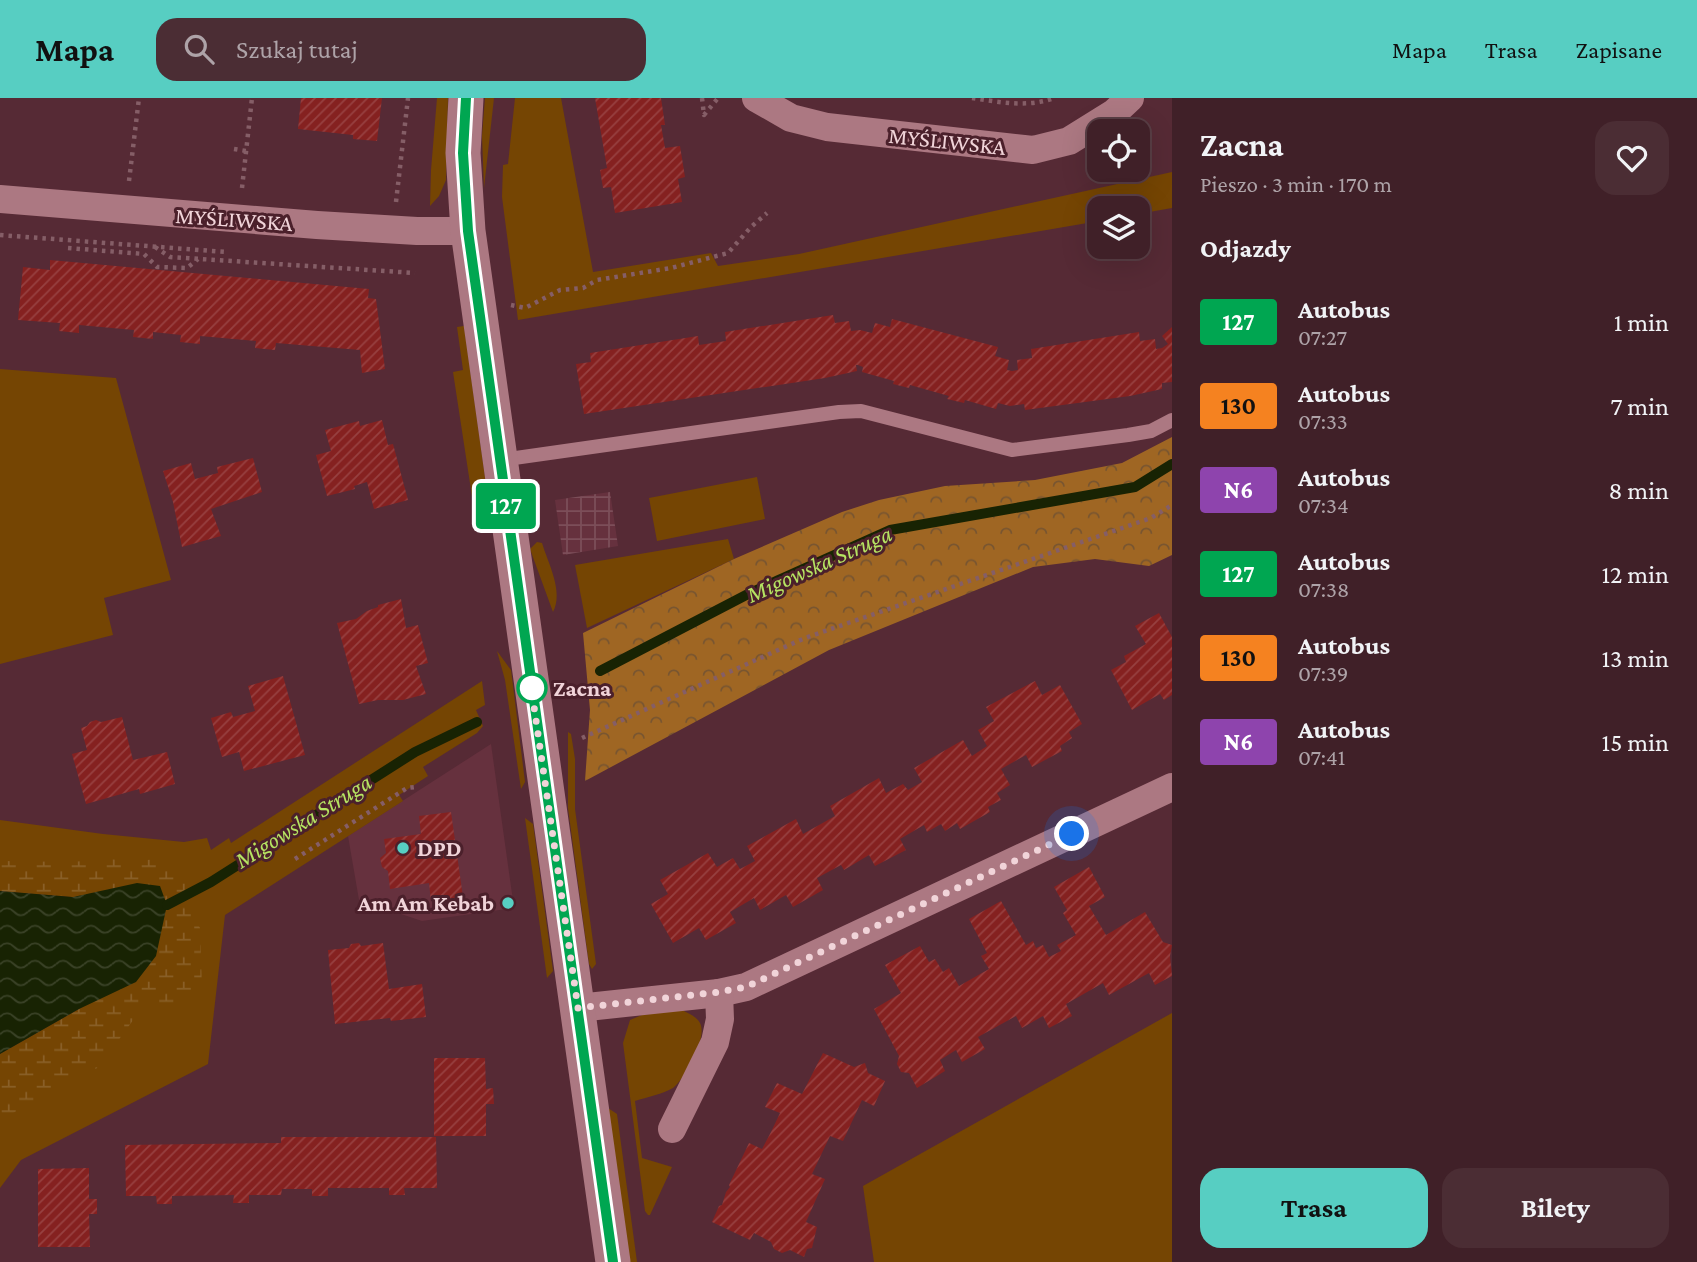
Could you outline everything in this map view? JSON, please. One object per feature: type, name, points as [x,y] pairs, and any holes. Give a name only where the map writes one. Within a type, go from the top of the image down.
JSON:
[{"type":"street","points":[[466,98],[463,153],[468,231],[613,1262]]},
{"type":"street","name":"MYŚLIWSKA","points":[[756,98],[791,118],[827,127],[1033,150],[1069,141],[1114,113],[1130,98]]},
{"type":"street","name":"MYŚLIWSKA","points":[[0,199],[304,224],[417,231],[468,231]]},
{"type":"street","points":[[578,1008],[746,987],[1172,787]]},
{"type":"street","points":[[672,1129],[715,1042],[720,1019],[719,992]]},
{"type":"lane","points":[[500,460],[839,412],[861,411],[1012,450],[1151,431],[1172,420]]},
{"type":"path","points":[[128,191],[139,98]]},
{"type":"path","points":[[240,200],[252,98]]},
{"type":"path","points":[[395,211],[408,98]]},
{"type":"path","points":[[702,98],[704,115],[718,98]]},
{"type":"path","points":[[972,98],[1014,104],[1044,102],[1054,98]]},
{"type":"path","points":[[234,149],[246,151]]},
{"type":"path","points":[[508,305],[525,308],[560,290],[583,288],[597,280],[671,268],[728,253],[767,213]]},
{"type":"path","points":[[0,236],[155,247],[170,257],[415,274]]},
{"type":"path","points":[[68,248],[144,254],[157,267],[187,268],[199,259]]},
{"type":"path","points":[[582,738],[806,638],[1151,518],[1172,505]]},
{"type":"path","points":[[295,859],[407,788],[415,787]]},
{"type":"shaded area","points":[[610,492],[618,546],[563,555],[555,500]]},
{"type":"shaded area","points":[[491,744],[514,908],[422,921],[359,900],[348,836]]},
{"type":"green space","points":[[437,98],[448,98],[446,180],[439,196],[430,206],[431,170]]},
{"type":"green space","points":[[485,98],[494,98],[484,188],[482,136]]},
{"type":"green space","points":[[515,98],[561,98],[593,272],[711,253],[718,266],[799,254],[1127,182],[1150,182],[1150,177],[1172,172],[1172,208],[1150,212],[1150,196],[1087,196],[1087,223],[518,320],[502,197],[503,165],[508,164]]},
{"type":"green space","points":[[464,326],[489,506],[475,516],[453,372],[463,370],[457,327]]},
{"type":"green space","points":[[0,369],[116,378],[171,580],[104,598],[113,635],[0,664]]},
{"type":"green space","points":[[1172,437],[1172,555],[1149,566],[1095,559],[1033,567],[829,650],[585,781],[590,710],[583,633],[734,559],[842,512],[879,500],[945,486],[1035,480],[1122,463]]},
{"type":"green space","points":[[757,477],[765,519],[657,541],[649,498]]},
{"type":"green space","points":[[728,539],[734,559],[587,628],[575,565]]},
{"type":"green space","points":[[537,542],[542,543],[554,578],[557,596],[553,612],[530,549]]},
{"type":"green space","points":[[497,651],[511,670],[525,782],[521,789],[505,680]]},
{"type":"green space","points":[[482,681],[485,705],[476,710],[483,726],[477,733],[423,767],[428,776],[399,795],[403,801],[225,915],[208,1064],[21,1160],[0,1188],[0,1054],[79,1009],[167,905],[0,891],[0,820],[184,842],[207,838],[211,850],[229,838],[231,843]]},
{"type":"green space","points":[[568,732],[571,734],[575,759],[575,809],[596,964],[592,969],[589,964],[568,808]]},
{"type":"green space","points":[[525,818],[533,824],[553,971],[547,978]]},
{"type":"green space","points":[[156,859],[181,872],[191,881],[191,911],[200,928],[202,990],[177,1009],[147,1001],[99,1067],[0,1120],[0,1054],[79,1009],[136,982],[73,897],[0,891],[0,861],[71,862]]},
{"type":"green space","points":[[682,1010],[695,1017],[702,1030],[694,1058],[673,1088],[635,1101],[642,1158],[672,1167],[648,1215],[645,1211],[623,1043],[630,1020],[642,1015]]},
{"type":"green space","points":[[1172,1013],[1172,1262],[874,1262],[863,1186]]},
{"type":"green space","points":[[608,1108],[617,1114],[637,1262],[630,1262]]},
{"type":"water","points":[[137,883],[160,886],[167,905],[156,956],[136,982],[79,1009],[0,1054],[0,891],[73,897]]},
{"type":"building","points":[[301,98],[382,98],[377,141],[353,139],[353,135],[298,129]]},
{"type":"building","points":[[595,98],[661,98],[665,125],[661,125],[665,148],[680,146],[685,177],[678,179],[682,202],[615,213],[611,187],[603,188],[600,170],[607,168]]},
{"type":"building","points":[[50,260],[369,289],[368,298],[376,299],[385,369],[362,373],[360,350],[276,343],[275,350],[255,348],[256,341],[200,336],[200,344],[180,342],[181,335],[153,332],[153,339],[133,337],[134,330],[79,325],[79,333],[59,331],[60,323],[18,320],[23,267],[50,270]]},
{"type":"building","points":[[833,315],[835,323],[849,321],[851,331],[872,333],[875,323],[890,327],[892,319],[998,347],[995,356],[1009,360],[1007,370],[1012,371],[1018,370],[1017,360],[1032,358],[1031,349],[1139,332],[1140,341],[1155,339],[1156,349],[1162,348],[1168,344],[1162,336],[1172,327],[1172,382],[1162,383],[1162,389],[1130,396],[1025,410],[1024,404],[1010,406],[998,403],[996,409],[965,400],[964,403],[947,399],[949,396],[910,385],[909,388],[893,384],[894,381],[862,372],[863,367],[856,365],[857,371],[825,378],[584,414],[576,364],[591,362],[590,353],[698,336],[699,345],[726,341],[725,332]]},
{"type":"building","points":[[382,420],[388,445],[393,444],[408,500],[374,509],[367,482],[354,486],[355,489],[327,496],[316,455],[331,451],[325,430],[359,421],[360,426]]},
{"type":"building","points":[[253,458],[262,492],[211,509],[221,536],[182,547],[173,502],[163,471],[191,463],[195,479],[218,473],[217,467]]},
{"type":"building","points":[[401,599],[406,628],[418,625],[428,663],[416,666],[426,694],[403,700],[378,700],[359,704],[337,623],[356,619],[378,605]]},
{"type":"building","points":[[1159,613],[1172,637],[1172,695],[1164,700],[1160,694],[1132,710],[1111,670],[1126,662],[1124,656],[1146,644],[1135,626]]},
{"type":"building","points":[[283,676],[305,755],[244,771],[239,752],[222,757],[211,718],[231,712],[233,717],[255,711],[248,686]]},
{"type":"building","points":[[1035,681],[1042,695],[1060,685],[1082,724],[1069,732],[1072,738],[1060,746],[1062,751],[1032,767],[1026,755],[1001,769],[1010,785],[997,793],[1001,800],[988,807],[990,812],[960,829],[957,823],[945,831],[941,824],[927,832],[924,825],[900,839],[906,850],[875,866],[869,855],[844,870],[841,865],[817,878],[823,890],[793,907],[786,895],[760,910],[754,898],[730,912],[736,923],[706,940],[699,928],[673,943],[651,904],[668,894],[660,880],[708,853],[717,867],[733,858],[740,869],[755,861],[747,846],[796,819],[803,834],[835,816],[830,806],[879,778],[886,793],[903,784],[908,790],[922,782],[914,768],[963,740],[972,756],[987,746],[978,730],[994,721],[986,707]]},
{"type":"building","points":[[122,717],[133,760],[167,752],[175,784],[140,794],[139,789],[86,804],[72,754],[87,750],[81,728],[96,720],[101,722]]},
{"type":"building","points":[[451,812],[463,897],[431,901],[429,883],[390,889],[388,871],[382,867],[380,858],[386,853],[384,839],[421,834],[419,816]]},
{"type":"building","points":[[1089,867],[1105,897],[1089,906],[1106,935],[1145,912],[1163,942],[1172,945],[1172,976],[1155,985],[1149,973],[1109,995],[1103,983],[1066,1004],[1072,1016],[1049,1028],[1043,1016],[1022,1028],[1016,1016],[978,1037],[985,1049],[962,1062],[956,1050],[940,1060],[945,1071],[917,1088],[909,1073],[901,1072],[897,1064],[899,1056],[874,1009],[901,993],[885,965],[920,946],[929,962],[935,959],[943,972],[949,968],[959,986],[989,969],[981,956],[987,953],[969,919],[1001,901],[1026,945],[1033,941],[1036,948],[1043,945],[1049,957],[1061,951],[1057,945],[1076,935],[1063,913],[1067,910],[1054,887]]},
{"type":"building","points":[[359,943],[361,946],[383,943],[389,989],[422,984],[426,1017],[335,1024],[328,950],[349,948],[351,944]]},
{"type":"building","points":[[823,1053],[854,1067],[865,1063],[868,1073],[885,1081],[874,1106],[862,1100],[843,1141],[830,1136],[812,1174],[825,1179],[806,1222],[817,1227],[812,1248],[807,1249],[804,1257],[790,1250],[782,1253],[774,1249],[771,1242],[754,1233],[750,1240],[712,1222],[749,1143],[762,1149],[780,1113],[765,1107],[777,1083],[802,1094]]},
{"type":"building","points":[[434,1058],[485,1058],[486,1089],[493,1088],[494,1104],[486,1104],[486,1136],[434,1136]]},
{"type":"building","points":[[281,1137],[436,1137],[437,1188],[404,1188],[405,1195],[389,1195],[389,1188],[328,1188],[328,1196],[312,1196],[312,1189],[282,1189],[281,1195],[249,1195],[249,1203],[233,1203],[234,1195],[172,1196],[172,1204],[157,1204],[156,1196],[126,1196],[125,1145],[281,1143]]},
{"type":"building","points":[[89,1168],[89,1199],[97,1199],[97,1214],[89,1214],[90,1247],[38,1247],[38,1169]]},
{"type":"waterway","name":"Migowska Struga","points":[[600,671],[750,593],[890,530],[1135,487],[1172,464]]},
{"type":"waterway","name":"Migowska Struga","points":[[167,905],[211,882],[415,752],[477,722]]},
{"type":"bus line","name":"127","points":[[466,98],[463,153],[468,231],[613,1262]]},
{"type":"place","name":"Zacna","points":[[532,688]]},
{"type":"place","name":"DPD","points":[[403,848]]},
{"type":"place","name":"Am Am Kebab","points":[[508,903]]},
{"type":"route","points":[[532,688],[531,686],[578,1008],[746,987],[1072,834]]}]
